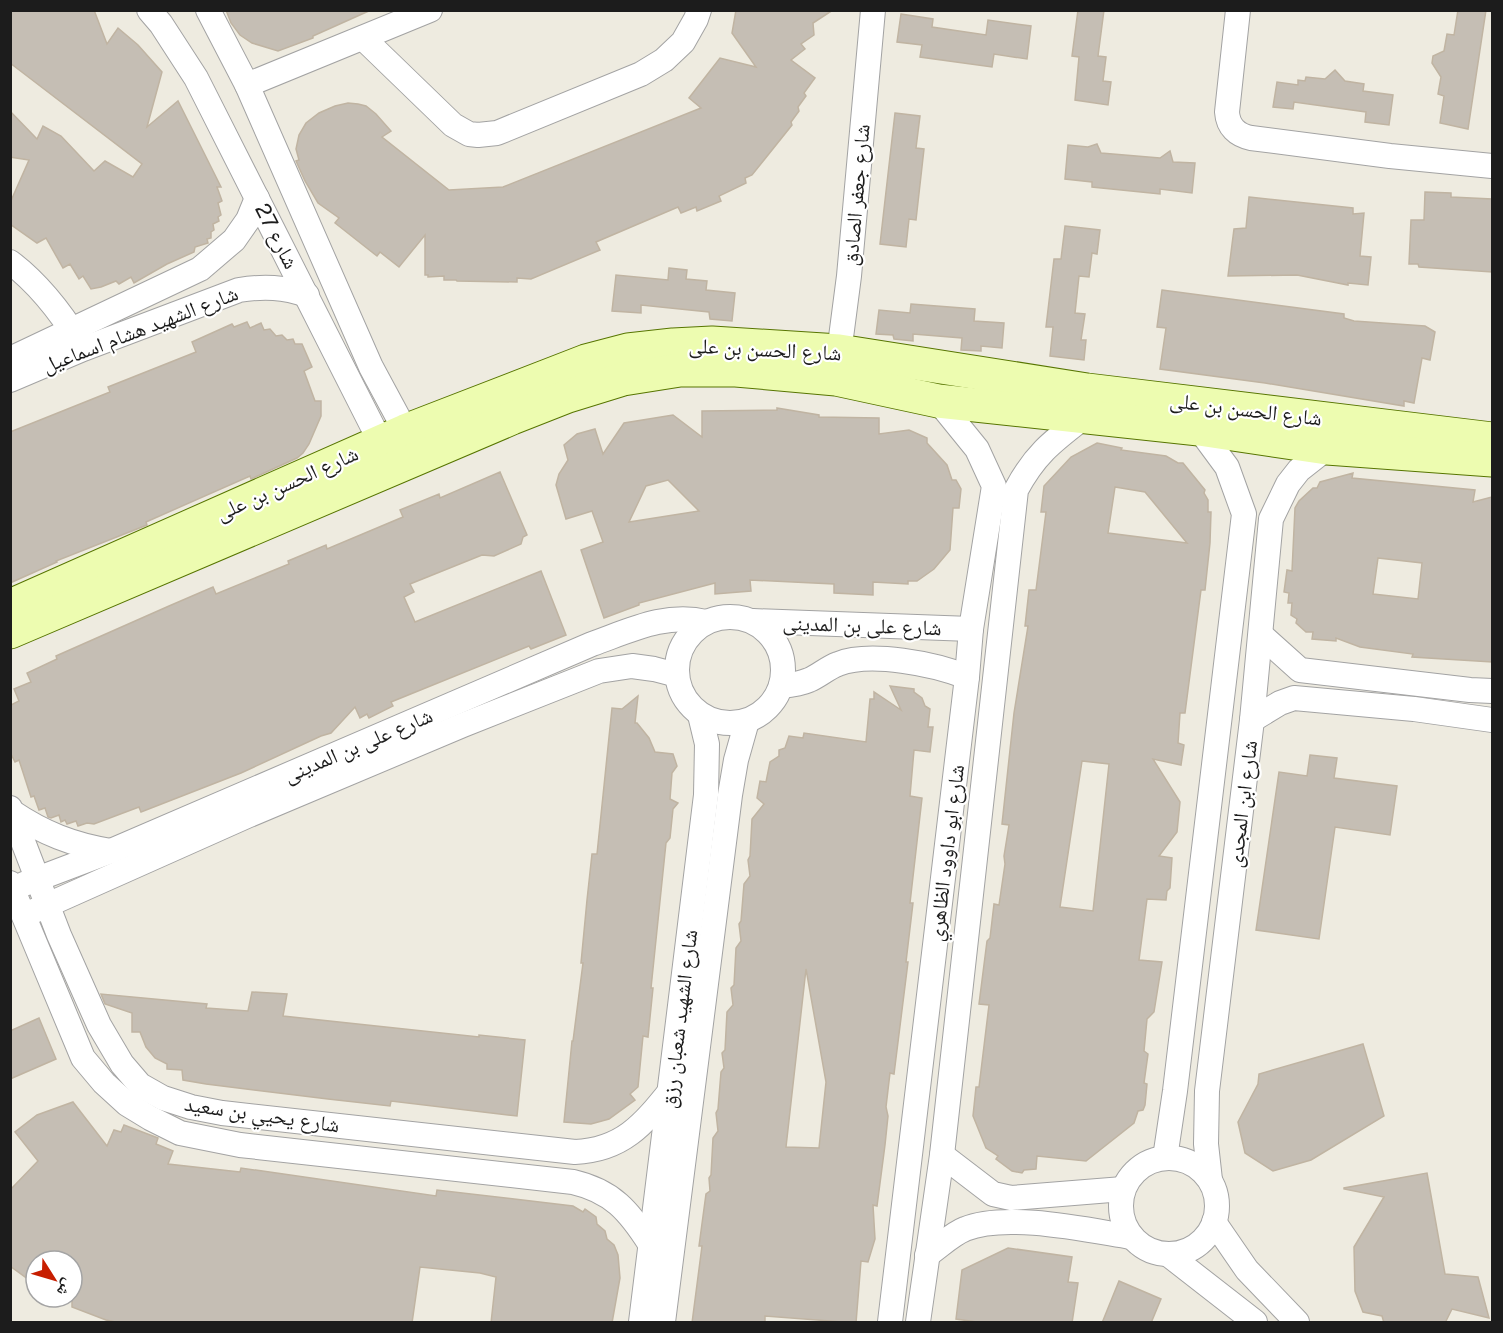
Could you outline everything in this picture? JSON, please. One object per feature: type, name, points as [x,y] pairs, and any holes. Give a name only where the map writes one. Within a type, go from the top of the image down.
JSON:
[{"type":"street","name":"شارع 27","points":[[149,10],[161,24],[196,78],[348,376],[400,450]]},
{"type":"street","name":"شارع 27","points":[[208,10],[247,85],[371,367],[400,450]]},
{"type":"street","points":[[247,85],[430,10]]},
{"type":"street","points":[[363,38],[453,125],[469,134],[488,135],[572,104],[649,69],[664,60],[683,42],[699,10]]},
{"type":"street","name":"شارع جعفر الصادق","points":[[838,365],[849,276],[873,10]]},
{"type":"street","points":[[1238,10],[1235,56],[1227,112],[1230,124],[1239,134],[1251,138],[1390,156],[1492,166]]},
{"type":"street","name":"شارع الشهيد هشام اسماعيل","points":[[10,380],[200,268],[234,240],[248,220],[257,198]]},
{"type":"street","points":[[10,262],[26,274],[43,292],[78,339]]},
{"type":"street","name":"شارع الشهيد هشام اسماعيل","points":[[10,359],[239,290],[273,287],[307,295]]},
{"type":"street","name":"شارع الحسن بن على","points":[[10,632],[400,450],[552,373],[628,350],[712,343],[838,365],[1087,390],[1492,439]]},
{"type":"street","name":"شارع الحسن بن على","points":[[838,365],[938,401],[1199,429],[1327,448],[1492,460]]},
{"type":"street","points":[[348,376],[371,367]]},
{"type":"street","points":[[938,401],[1005,488]]},
{"type":"street","name":"شارع ابو داوود الظاهري","points":[[890,1323],[967,677],[970,629],[1005,488],[1054,440],[1084,417]]},
{"type":"street","name":"شارع ابن المجدى","points":[[1165,1158],[1244,514],[1227,466],[1199,429]]},
{"type":"street","name":"شارع ابن المجدى","points":[[1210,1180],[1206,1144],[1207,1091],[1252,720],[1271,519],[1288,484],[1299,470],[1327,448]]},
{"type":"street","name":"شارع الحسن بن على","points":[[10,606],[400,450]]},
{"type":"street","name":"شارع ابو داوود الظاهري","points":[[918,1323],[942,1155],[1005,488]]},
{"type":"street","points":[[1244,514],[1271,519]]},
{"type":"street","points":[[721,617],[737,617],[753,621],[773,637],[779,648],[783,667],[781,686],[769,707],[747,722],[731,724],[715,722],[700,715],[689,705],[676,675],[683,644],[706,622],[721,617]]},
{"type":"street","name":"شارع على بن المدينى","points":[[11,886],[111,851],[592,644],[664,620],[685,618],[706,622]]},
{"type":"street","name":"شارع على بن المدينى","points":[[753,621],[970,629]]},
{"type":"street","points":[[1261,635],[1300,670],[1492,691]]},
{"type":"street","name":"شارع على بن المدينى","points":[[781,686],[811,679],[838,663],[857,659],[885,658],[947,670],[967,677]]},
{"type":"street","name":"شارع على بن المدينى","points":[[24,915],[247,816],[463,725],[599,671],[643,666],[676,675]]},
{"type":"street","points":[[1294,698],[1300,670]]},
{"type":"street","points":[[1252,720],[1280,703],[1294,698],[1414,709],[1492,720]]},
{"type":"street","name":"شارع الشهيد شعبان رزق","points":[[663,1323],[671,1171],[671,1090],[706,795],[707,744],[700,715]]},
{"type":"street","name":"شارع الشهيد شعبان رزق","points":[[641,1323],[650,1244],[671,1171],[730,795],[736,760],[747,722]]},
{"type":"street","points":[[11,810],[34,827],[59,839],[85,847],[111,851]]},
{"type":"street","name":"شارع يحيي بن سعيد","points":[[11,810],[99,1025],[122,1064],[140,1084],[163,1098],[190,1107],[222,1113],[575,1152],[596,1151],[615,1144],[651,1116],[671,1090]]},
{"type":"street","name":"شارع يحيي بن سعيد","points":[[11,886],[83,1058],[104,1083],[127,1104],[150,1118],[180,1133],[240,1145],[573,1182],[591,1186],[608,1194],[621,1206],[635,1221],[650,1244]]},
{"type":"street","points":[[942,1155],[993,1194],[1011,1198],[1124,1189]]},
{"type":"street","points":[[1165,1158],[1182,1160],[1198,1167],[1210,1180],[1217,1208],[1208,1235],[1197,1246],[1169,1255],[1155,1253],[1142,1247],[1131,1237],[1123,1222],[1120,1206],[1124,1189],[1133,1174],[1148,1163],[1165,1158]]},
{"type":"street","points":[[927,1255],[964,1229],[1008,1222],[1043,1224],[1131,1237]]},
{"type":"street","points":[[1214,1222],[1247,1270],[1297,1323]]},
{"type":"street","points":[[1169,1255],[1255,1323]]},
{"type":"building","points":[[10,10],[94,10],[107,44],[118,28],[138,45],[162,72],[147,127],[178,101],[221,187],[217,187],[222,201],[218,203],[221,215],[218,217],[219,221],[213,224],[214,230],[211,232],[211,238],[207,239],[208,243],[195,247],[194,252],[134,283],[131,277],[119,284],[116,281],[91,289],[83,276],[79,279],[70,264],[63,268],[46,238],[37,243],[10,224],[10,203],[29,160],[10,157],[10,111],[37,139],[43,126],[61,136],[94,171],[105,161],[133,177],[142,164],[10,63]]},
{"type":"building","points":[[226,10],[371,10],[313,36],[313,38],[278,51],[252,43],[240,35],[231,23]]},
{"type":"building","points":[[736,10],[833,10],[813,23],[814,35],[801,44],[805,49],[791,60],[815,78],[804,93],[806,96],[798,107],[799,111],[791,122],[792,125],[752,175],[745,178],[746,183],[719,196],[721,201],[697,211],[696,207],[681,213],[678,207],[596,242],[600,250],[531,279],[517,278],[517,282],[457,281],[444,280],[444,276],[428,277],[425,275],[425,235],[399,267],[380,252],[377,256],[335,223],[339,218],[318,203],[296,161],[299,160],[296,149],[299,135],[306,123],[319,113],[335,106],[348,103],[358,104],[366,106],[376,114],[391,131],[382,137],[449,190],[503,187],[701,108],[689,98],[720,58],[756,67],[732,33]]},
{"type":"building","points":[[1078,10],[1104,10],[1098,56],[1106,57],[1103,81],[1111,82],[1108,105],[1075,100],[1079,57],[1072,56]]},
{"type":"building","points":[[1458,10],[1486,10],[1468,129],[1440,123],[1444,96],[1438,94],[1441,77],[1432,63],[1433,56],[1444,51],[1447,34],[1454,35]]},
{"type":"building","points":[[901,14],[933,19],[932,27],[986,35],[988,20],[1031,26],[1027,59],[994,54],[992,67],[920,57],[922,45],[897,42]]},
{"type":"building","points":[[1335,70],[1345,81],[1364,84],[1363,91],[1393,95],[1389,125],[1365,122],[1366,112],[1294,102],[1293,109],[1273,107],[1277,82],[1298,85],[1298,80],[1305,81],[1306,77],[1325,79]]},
{"type":"building","points":[[895,113],[920,116],[916,148],[924,149],[916,220],[909,219],[906,247],[880,244]]},
{"type":"building","points":[[1097,144],[1101,153],[1160,158],[1170,151],[1173,162],[1195,163],[1192,193],[1160,189],[1160,194],[1092,187],[1092,182],[1065,179],[1068,145],[1088,147]]},
{"type":"building","points":[[1425,192],[1451,193],[1451,197],[1492,199],[1492,272],[1419,267],[1418,264],[1409,264],[1411,220],[1424,220]]},
{"type":"building","points":[[1249,197],[1353,208],[1353,214],[1364,213],[1360,256],[1371,257],[1368,285],[1348,283],[1348,285],[1297,275],[1228,276],[1234,229],[1246,228]]},
{"type":"building","points":[[1065,226],[1100,230],[1097,254],[1092,253],[1089,277],[1079,276],[1075,313],[1085,314],[1081,340],[1086,340],[1084,360],[1050,356],[1053,327],[1046,327],[1054,259],[1061,259]]},
{"type":"building","points":[[669,268],[687,270],[686,279],[707,281],[706,290],[735,293],[732,321],[710,319],[709,312],[641,305],[641,313],[612,311],[616,275],[668,280]]},
{"type":"building","points":[[1162,290],[1344,314],[1344,318],[1354,321],[1425,326],[1435,332],[1430,360],[1422,358],[1414,403],[1404,401],[1404,406],[1265,383],[1160,369],[1166,328],[1157,327]]},
{"type":"building","points":[[911,304],[975,309],[974,321],[1004,323],[1002,348],[981,346],[981,351],[961,350],[962,338],[913,334],[913,341],[894,339],[893,335],[876,334],[879,310],[910,313]]},
{"type":"building","points":[[247,322],[250,328],[261,323],[264,330],[270,329],[276,336],[282,335],[287,340],[293,339],[295,344],[302,344],[312,367],[304,371],[315,401],[321,401],[321,416],[303,453],[251,479],[250,476],[146,522],[147,525],[56,561],[10,583],[10,432],[110,392],[108,387],[196,352],[192,342],[232,324],[234,327]]},
{"type":"building","points":[[777,408],[819,415],[819,417],[879,418],[879,434],[909,430],[927,438],[927,443],[947,465],[952,480],[956,480],[961,489],[959,508],[953,508],[950,550],[934,569],[917,581],[908,581],[908,584],[873,582],[873,595],[834,593],[834,584],[750,580],[751,591],[715,594],[715,583],[639,603],[639,605],[604,618],[581,550],[603,542],[592,511],[566,519],[556,485],[559,474],[568,460],[564,445],[577,434],[595,429],[603,454],[624,423],[673,415],[702,437],[702,411],[777,410]],"holes":[[[668,480],[699,511],[629,522],[646,486]]]},
{"type":"building","points":[[1097,443],[1122,448],[1121,450],[1166,456],[1178,463],[1183,463],[1205,490],[1208,512],[1211,512],[1210,543],[1205,590],[1201,590],[1185,713],[1180,713],[1178,743],[1184,745],[1181,765],[1153,759],[1180,802],[1177,832],[1159,856],[1172,858],[1170,888],[1167,891],[1166,900],[1147,899],[1139,960],[1162,962],[1154,1012],[1147,1019],[1144,1051],[1148,1054],[1144,1083],[1147,1084],[1145,1105],[1143,1110],[1138,1111],[1134,1123],[1086,1161],[1037,1156],[1036,1169],[1024,1170],[1022,1173],[1012,1171],[996,1159],[998,1156],[986,1148],[973,1116],[976,1087],[979,1087],[989,1005],[979,1004],[987,941],[990,938],[994,904],[999,905],[1005,864],[1004,856],[1009,825],[1002,824],[1014,713],[1028,626],[1025,626],[1029,590],[1036,590],[1046,512],[1041,512],[1044,486],[1071,457]],"holes":[[[1115,487],[1145,492],[1187,543],[1108,533]],[[1082,761],[1109,764],[1093,911],[1060,907]]]},
{"type":"building","points":[[500,472],[527,535],[523,537],[521,544],[494,556],[482,555],[410,584],[414,592],[404,597],[415,622],[541,571],[566,635],[531,649],[529,646],[391,702],[393,706],[369,718],[367,714],[360,718],[355,707],[331,733],[241,773],[141,812],[139,807],[94,824],[87,823],[78,826],[76,821],[67,824],[65,820],[61,822],[59,815],[48,817],[45,808],[39,810],[34,796],[31,797],[19,760],[15,762],[10,752],[11,705],[19,701],[14,689],[31,682],[27,673],[57,659],[56,656],[213,587],[216,594],[289,564],[288,561],[326,545],[327,549],[403,517],[400,510],[439,494],[440,498]]},
{"type":"building","points":[[1353,473],[1352,478],[1475,490],[1473,502],[1492,497],[1492,662],[1412,657],[1413,654],[1360,647],[1336,638],[1336,641],[1312,639],[1313,632],[1306,632],[1296,623],[1297,619],[1291,615],[1292,603],[1288,603],[1289,593],[1284,592],[1287,570],[1292,571],[1295,508],[1313,488],[1317,488],[1320,482]],"holes":[[[1378,558],[1422,563],[1418,599],[1373,594]]]},
{"type":"building","points":[[890,686],[914,689],[914,692],[922,698],[925,706],[930,709],[928,727],[933,727],[930,752],[914,750],[910,796],[922,798],[910,903],[913,903],[906,962],[908,962],[894,1074],[890,1073],[886,1107],[888,1116],[877,1206],[873,1205],[875,1239],[868,1262],[861,1261],[856,1323],[765,1316],[765,1323],[692,1323],[706,1194],[710,1191],[713,1138],[718,1131],[716,1113],[721,1072],[724,1068],[722,1053],[725,1050],[727,1012],[733,1005],[731,988],[734,985],[736,948],[741,941],[739,924],[744,884],[750,876],[748,860],[752,819],[764,804],[757,798],[760,781],[766,782],[770,762],[779,756],[779,750],[785,748],[789,736],[803,738],[804,733],[866,742],[870,699],[874,699],[874,692],[901,710]],"holes":[[[806,969],[826,1082],[819,1148],[786,1147]]]},
{"type":"building","points":[[638,696],[635,723],[649,738],[655,752],[673,754],[677,766],[672,773],[670,799],[678,803],[673,809],[670,838],[666,843],[648,1037],[643,1036],[638,1087],[630,1094],[635,1100],[609,1119],[591,1124],[564,1122],[583,963],[581,963],[592,854],[597,854],[612,708],[622,709]]},
{"type":"building","points":[[1310,755],[1337,758],[1334,778],[1397,786],[1390,835],[1335,827],[1319,939],[1256,930],[1279,772],[1307,776]]},
{"type":"building","points":[[252,992],[287,994],[283,1016],[525,1040],[517,1116],[391,1101],[390,1106],[183,1080],[182,1070],[167,1069],[167,1064],[155,1058],[146,1047],[140,1032],[132,1032],[132,1013],[105,1004],[101,994],[207,1004],[206,1008],[248,1011]]},
{"type":"building","points":[[39,1018],[56,1059],[10,1079],[10,1031]]},
{"type":"building","points":[[1363,1044],[1384,1116],[1311,1160],[1273,1171],[1245,1153],[1238,1122],[1258,1084],[1259,1074]]},
{"type":"building","points":[[73,1102],[107,1146],[114,1130],[121,1132],[124,1125],[158,1138],[156,1144],[173,1151],[168,1164],[240,1172],[241,1168],[436,1196],[437,1190],[573,1206],[583,1212],[585,1209],[596,1217],[597,1224],[605,1231],[607,1239],[614,1245],[618,1255],[620,1278],[612,1323],[491,1323],[496,1277],[480,1273],[420,1267],[412,1323],[120,1323],[106,1320],[77,1309],[84,1309],[84,1249],[24,1249],[24,1276],[10,1266],[10,1190],[38,1161],[15,1132],[37,1115]]},
{"type":"building","points":[[1427,1173],[1445,1274],[1478,1277],[1489,1318],[1452,1309],[1445,1323],[1384,1323],[1382,1316],[1363,1312],[1355,1291],[1354,1247],[1384,1197],[1344,1188]]},
{"type":"building","points":[[1008,1248],[1072,1257],[1068,1282],[1078,1283],[1072,1323],[984,1323],[956,1319],[962,1270]]},
{"type":"building","points":[[1119,1281],[1161,1299],[1151,1323],[1102,1323]]}]
